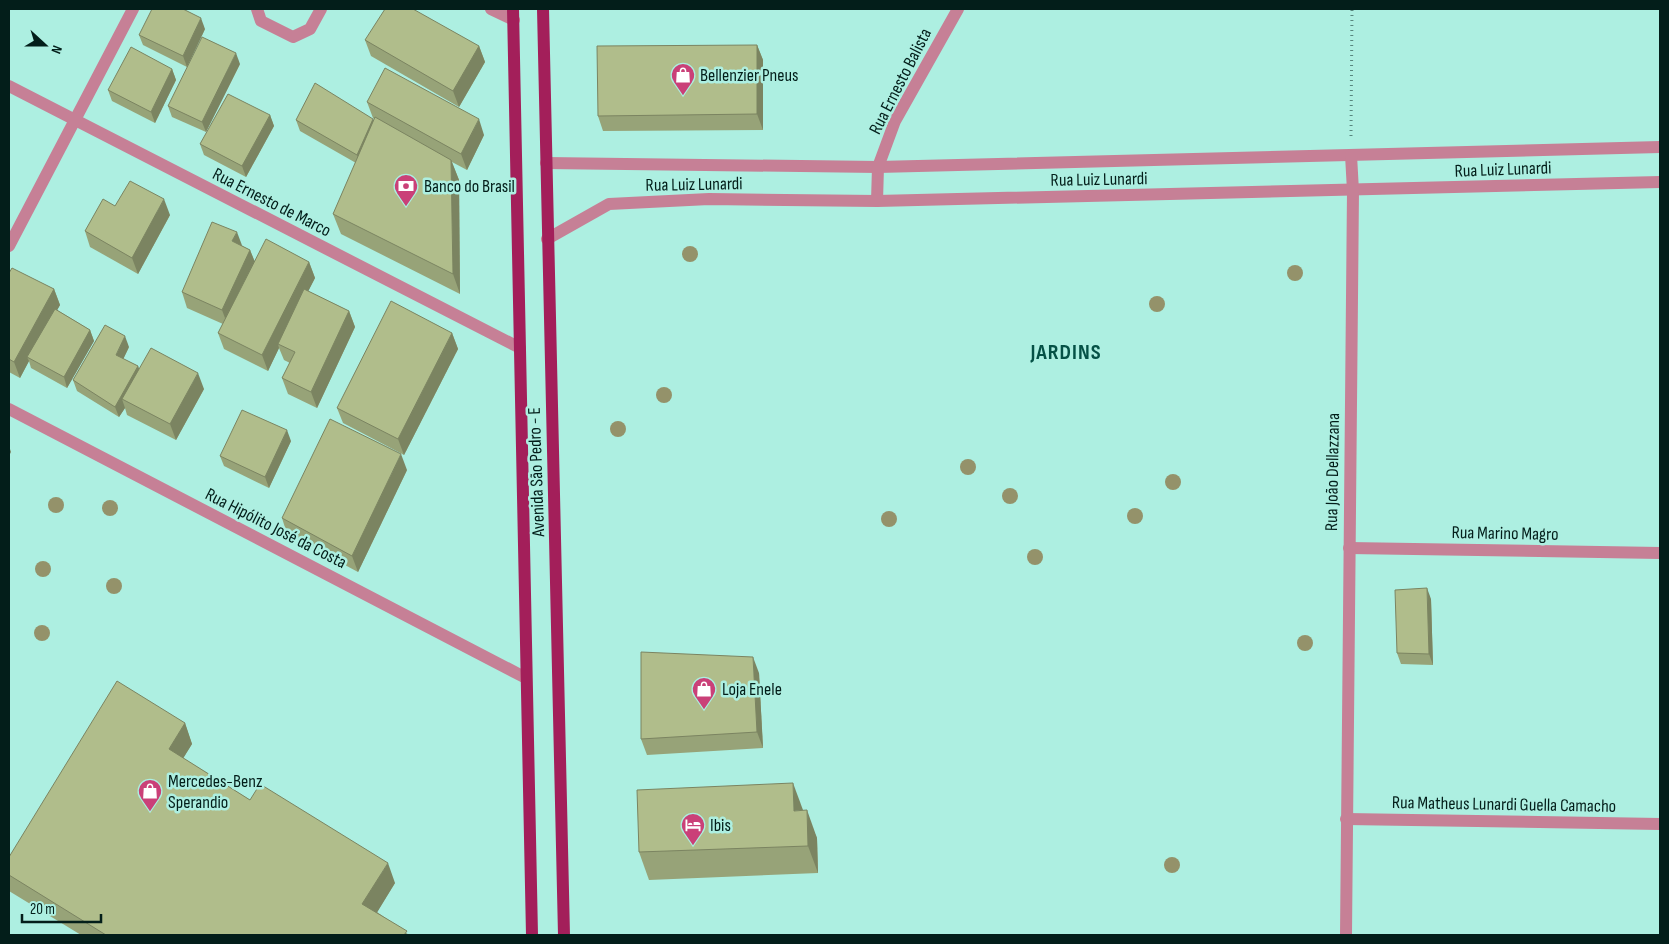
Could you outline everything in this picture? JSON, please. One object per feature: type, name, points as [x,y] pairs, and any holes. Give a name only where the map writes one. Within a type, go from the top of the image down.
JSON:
[{"type":"main road","name":"Avenida São Pedro - E","points":[[543,9],[564,935]]},
{"type":"main road","name":"Avenida São Pedro - E","points":[[513,14],[532,935]]},
{"type":"street","points":[[9,246],[133,9]]},
{"type":"street","points":[[258,9],[261,21],[293,37],[310,29],[321,9]]},
{"type":"street","points":[[491,9],[513,14]]},
{"type":"street","name":"Rua Ernesto Balista","points":[[877,201],[878,167],[895,121],[958,9]]},
{"type":"street","name":"Rua Ernesto de Marco","points":[[9,86],[520,348]]},
{"type":"street","name":"Rua Luiz Lunardi","points":[[546,163],[878,167],[1660,147]]},
{"type":"street","name":"Rua João Dellazzana","points":[[1346,935],[1353,191],[1351,155]]},
{"type":"street","name":"Rua Luiz Lunardi","points":[[547,239],[608,204],[709,199],[877,201],[1353,191],[1660,182]]},
{"type":"street","name":"Rua Hipólito José da Costa","points":[[9,409],[526,678]]},
{"type":"street","name":"Rua Marino Magro","points":[[1349,548],[1660,553]]},
{"type":"street","name":"Rua Matheus Lunardi Guella Camacho","points":[[1346,819],[1660,824]]},
{"type":"path","points":[[1351,155],[1352,9]]},
{"type":"building","points":[[152,9],[183,9],[201,18],[183,56],[139,35]]},
{"type":"building","points":[[385,9],[413,9],[479,46],[453,91],[365,40]]},
{"type":"building","points":[[202,37],[236,53],[202,122],[168,106]]},
{"type":"building","name":"Bellenzier Pneus","points":[[757,45],[757,114],[598,116],[597,46]]},
{"type":"building","points":[[131,47],[172,69],[151,112],[108,90]]},
{"type":"building","points":[[385,68],[479,119],[461,154],[367,102]]},
{"type":"building","points":[[315,83],[373,119],[357,155],[296,120]]},
{"type":"building","points":[[228,94],[270,115],[242,166],[200,144]]},
{"type":"building","name":"Banco do Brasil","points":[[375,117],[451,160],[453,274],[333,214]]},
{"type":"building","points":[[130,181],[164,199],[132,258],[85,231],[103,199],[115,206]]},
{"type":"building","points":[[212,222],[237,232],[232,241],[250,250],[222,310],[182,292]]},
{"type":"building","points":[[266,239],[309,262],[262,355],[218,333]]},
{"type":"building","points":[[12,268],[54,289],[14,362],[9,359],[9,273]]},
{"type":"building","points":[[304,289],[349,311],[311,392],[282,378],[295,352],[278,344]]},
{"type":"building","points":[[391,301],[452,333],[398,439],[337,408]]},
{"type":"building","points":[[55,309],[90,330],[64,377],[27,357]]},
{"type":"building","points":[[105,325],[125,336],[116,355],[138,366],[115,407],[73,380]]},
{"type":"building","points":[[151,348],[198,373],[170,424],[122,399]]},
{"type":"building","points":[[242,410],[287,430],[265,477],[220,456]]},
{"type":"building","points":[[330,419],[401,454],[352,556],[282,518]]},
{"type":"building","points":[[1427,588],[1429,654],[1397,653],[1395,590]]},
{"type":"building","name":"Loja Enele","points":[[641,652],[753,657],[757,732],[641,739]]},
{"type":"building","name":"Mercedes-Benz Sperandio","points":[[117,681],[185,723],[169,749],[250,800],[260,784],[388,863],[362,904],[407,931],[404,935],[106,935],[9,875],[9,857]]},
{"type":"building","points":[[793,783],[794,811],[807,810],[808,846],[639,852],[637,790]]},
{"type":"place","name":"Bellenzier Pneus","points":[[683,96]]},
{"type":"place","name":"Banco do Brasil","points":[[406,207]]},
{"type":"place","name":"Loja Enele","points":[[704,710]]},
{"type":"place","name":"Mercedes-Benz Sperandio","points":[[150,812]]},
{"type":"place","name":"Ibis","points":[[693,846]]},
{"type":"district","name":"JARDINS","points":[[1066,351]]}]
